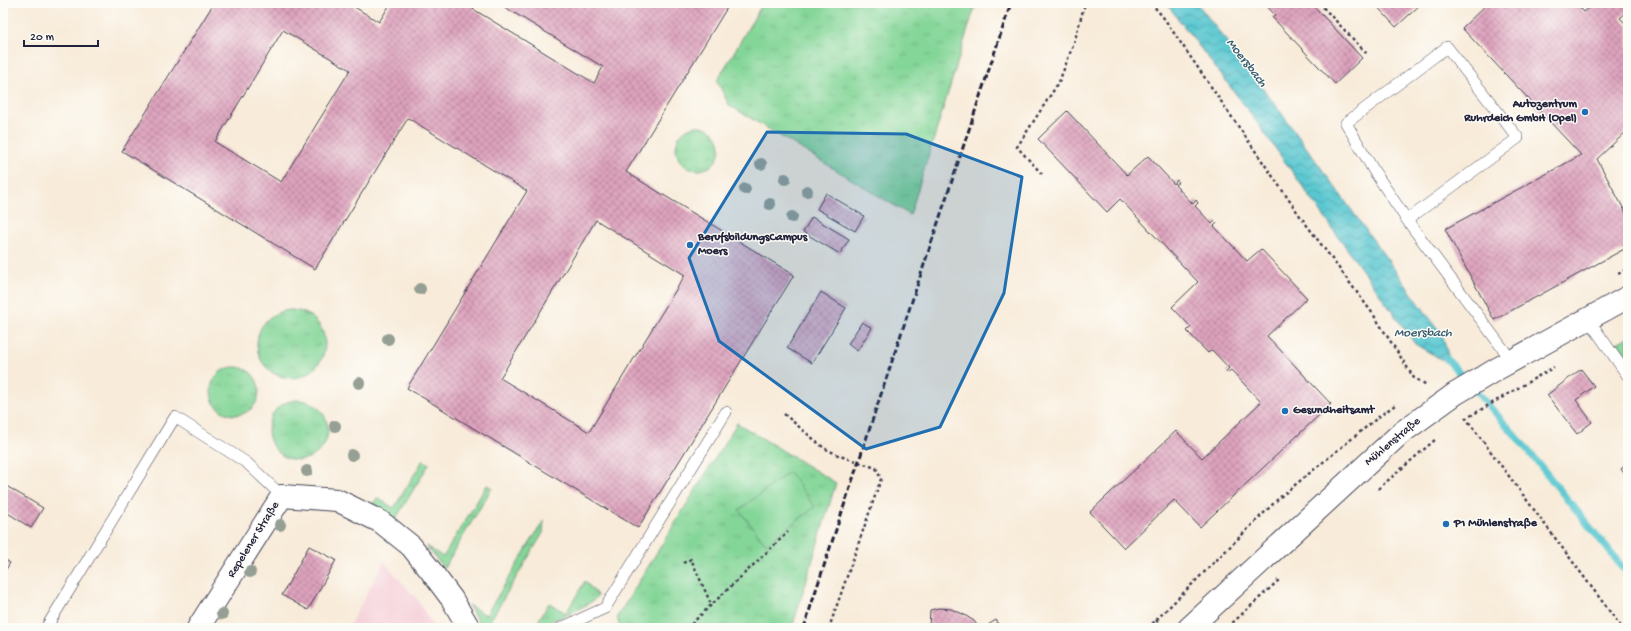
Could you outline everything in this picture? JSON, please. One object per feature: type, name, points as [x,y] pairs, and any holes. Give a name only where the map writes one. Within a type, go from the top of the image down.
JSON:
[{"type":"main road","name":"Mühlenstraße","points":[[1189,628],[1401,433],[1451,397],[1504,365],[1628,297]]},
{"type":"main road","name":"Repelener Straße","points":[[198,628],[282,496],[337,500],[381,522],[410,546],[431,570],[452,599],[469,628]]},
{"type":"lane","points":[[1407,220],[1518,138],[1447,47],[1346,123],[1374,171],[1504,365]]},
{"type":"lane","points":[[1588,319],[1628,376]]},
{"type":"lane","points":[[561,628],[605,608],[726,412]]},
{"type":"lane","points":[[46,628],[176,417],[246,463],[282,496]]},
{"type":"path","points":[[1042,174],[1017,148],[1059,82],[1074,43],[1085,3]]},
{"type":"path","points":[[1151,3],[1167,23],[1300,216],[1373,314],[1414,378],[1451,397],[1622,628]]},
{"type":"path","points":[[1319,3],[1368,55]]},
{"type":"path","points":[[1420,389],[1431,382]]},
{"type":"path","points":[[1460,422],[1478,410],[1506,395]]},
{"type":"path","points":[[1148,628],[1279,498],[1381,415],[1400,402]]},
{"type":"path","points":[[784,414],[824,448],[840,456],[876,468],[881,479],[829,628]]},
{"type":"path","points":[[1378,490],[1438,438]]},
{"type":"path","points":[[687,628],[788,532]]},
{"type":"path","points":[[683,563],[691,559],[711,604]]},
{"type":"path","points":[[1227,628],[1286,574]]},
{"type":"path","points":[[1156,620],[1163,628]]},
{"type":"highlighted area","points":[[767,132],[906,134],[1022,177],[1004,293],[940,427],[866,449],[719,341],[689,258]]},
{"type":"shaded area","points":[[384,562],[417,599],[434,628],[348,628]]},
{"type":"green space","points":[[763,3],[976,3],[910,215],[729,105],[717,81]]},
{"type":"green space","points":[[698,126],[710,130],[716,136],[720,148],[716,160],[710,166],[698,170],[686,166],[680,160],[676,148],[680,136],[686,130]]},
{"type":"green space","points":[[291,310],[304,313],[315,320],[322,331],[325,344],[322,357],[315,368],[304,375],[291,378],[278,375],[267,368],[260,357],[257,344],[260,331],[267,320],[278,313]]},
{"type":"green space","points":[[1628,337],[1628,360],[1617,343]]},
{"type":"green space","points":[[235,367],[244,369],[252,374],[257,382],[259,391],[257,400],[252,408],[244,413],[235,415],[226,413],[218,408],[213,400],[211,391],[213,382],[218,374],[226,369]]},
{"type":"green space","points":[[292,400],[304,400],[315,405],[323,413],[328,424],[326,442],[315,455],[304,460],[292,460],[281,455],[273,447],[268,436],[268,424],[273,413],[281,405]]},
{"type":"green space","points":[[737,423],[836,483],[792,628],[620,628],[617,617]]},
{"type":"green space","points":[[423,460],[429,464],[395,520],[372,505],[377,498],[394,508]]},
{"type":"green space","points":[[789,472],[815,507],[766,544],[739,510]]},
{"type":"green space","points":[[487,485],[492,488],[444,568],[426,546],[443,557]]},
{"type":"green space","points":[[544,520],[543,533],[490,621],[501,628],[484,628],[481,626],[468,605],[486,615]]},
{"type":"green space","points":[[585,581],[598,596],[593,601],[577,610],[534,628],[549,603],[566,613]]},
{"type":"water","name":"Moersbach","points":[[1166,3],[1197,3],[1277,107],[1442,335],[1451,365],[1415,344],[1248,110]]},
{"type":"building","name":"BerufsbildungsCampus Moers","points":[[214,3],[348,3],[379,22],[391,3],[477,3],[473,9],[594,83],[603,67],[498,3],[730,3],[626,172],[794,275],[638,528],[407,388],[527,191],[408,118],[315,269],[122,151]],"holes":[[[283,30],[350,70],[281,182],[215,142]],[[596,220],[685,275],[589,432],[500,378]]]},
{"type":"building","points":[[1264,3],[1311,3],[1362,58],[1335,84],[1272,17],[1275,15]]},
{"type":"building","points":[[1374,3],[1422,3],[1396,27]]},
{"type":"building","points":[[1488,3],[1576,3],[1584,12],[1594,3],[1628,3],[1628,11],[1620,18],[1628,26],[1628,130],[1597,159],[1628,217],[1628,247],[1494,320],[1445,229],[1581,155],[1462,28]]},
{"type":"building","points":[[1067,111],[1127,175],[1148,156],[1174,184],[1177,180],[1179,182],[1175,185],[1193,204],[1196,200],[1198,203],[1195,206],[1212,224],[1215,221],[1217,223],[1214,226],[1247,261],[1261,249],[1307,298],[1267,336],[1331,404],[1200,527],[1174,500],[1124,548],[1090,512],[1176,431],[1202,458],[1261,402],[1231,370],[1227,373],[1226,372],[1229,368],[1212,350],[1208,353],[1187,331],[1191,327],[1172,307],[1198,282],[1120,199],[1107,212],[1038,139]]},
{"type":"building","points":[[826,193],[864,216],[855,231],[817,209]]},
{"type":"building","points":[[812,217],[849,239],[840,254],[803,232]]},
{"type":"building","points":[[821,292],[846,308],[812,363],[787,348]]},
{"type":"building","points":[[862,322],[872,328],[857,351],[848,344]]},
{"type":"building","points":[[1581,369],[1594,386],[1576,400],[1592,422],[1577,434],[1547,395]]},
{"type":"building","points":[[1628,464],[1628,479],[1621,469]]},
{"type":"building","points":[[3,484],[43,508],[31,528],[3,510]]},
{"type":"building","points":[[309,546],[336,560],[308,610],[282,595]]},
{"type":"building","points":[[3,558],[10,563],[3,574]]},
{"type":"building","points":[[939,608],[951,609],[963,614],[974,621],[979,628],[929,628],[930,610]]},
{"type":"building","points":[[996,620],[1000,628],[983,628]]},
{"type":"waterway","name":"Moersbach","points":[[1445,357],[1517,437],[1628,574]]},
{"type":"railway","points":[[804,628],[1011,3]]},
{"type":"place","name":"Autozentrum Ruhrdeich GmbH (Opel)","points":[[1585,112]]},
{"type":"place","name":"BerufsbildungsCampus Moers","points":[[690,245]]},
{"type":"place","name":"Gesundheitsamt","points":[[1285,411]]},
{"type":"place","name":"P1 Mühlenstraße","points":[[1446,524]]}]
